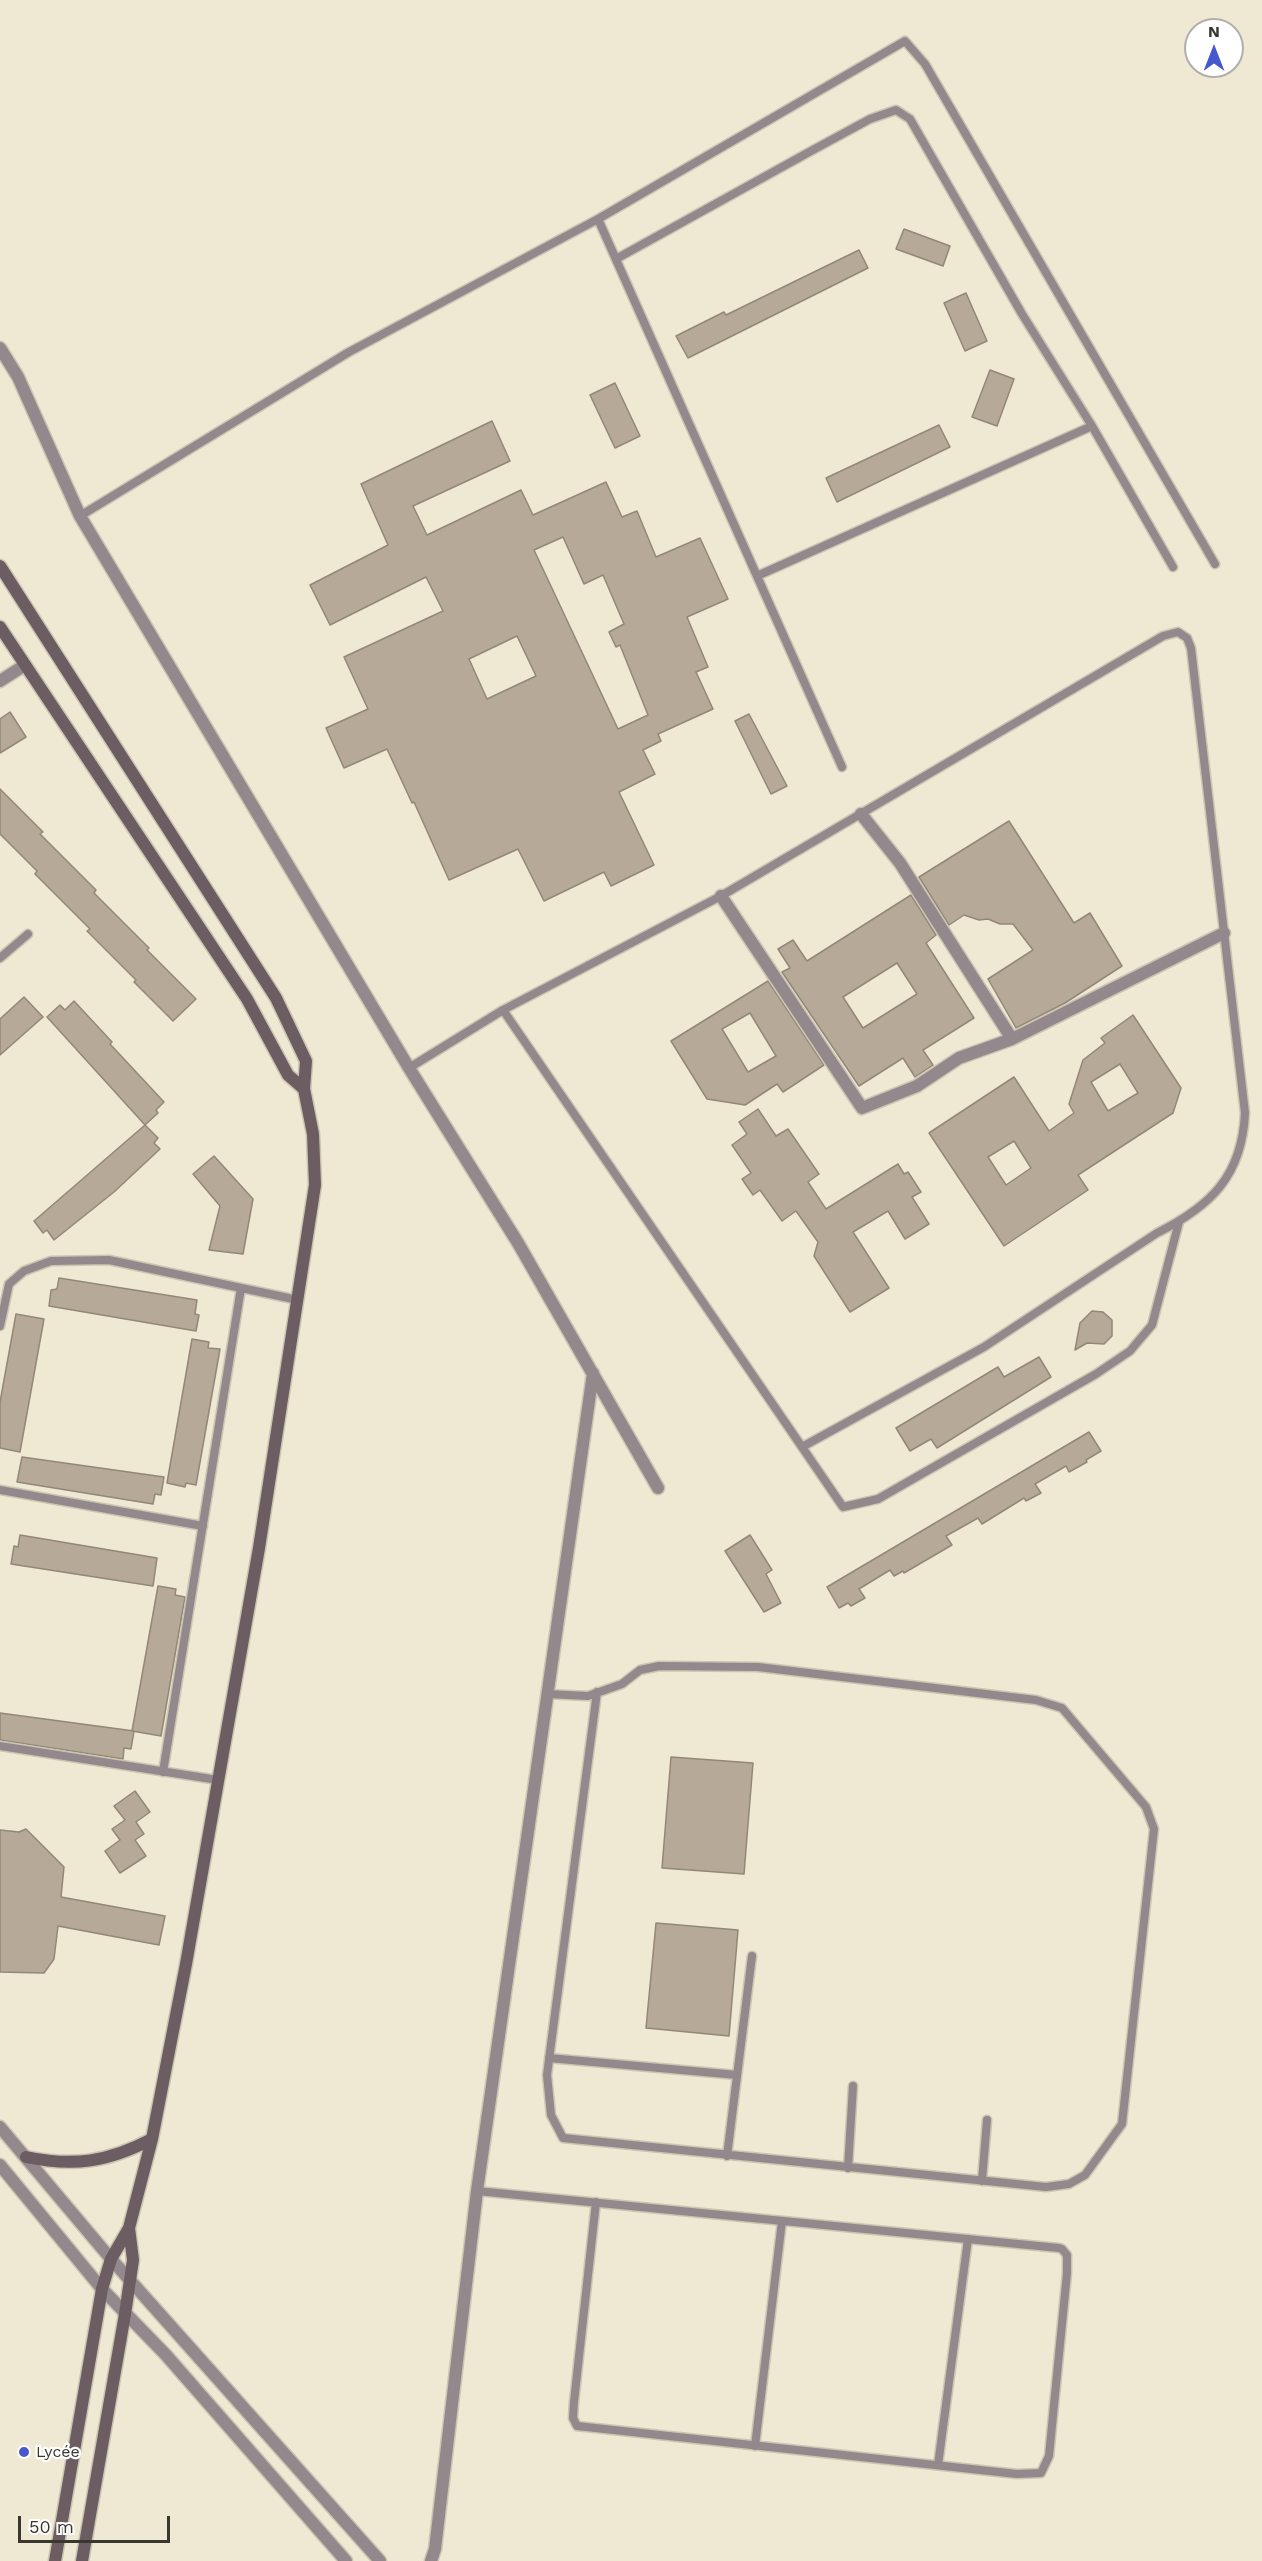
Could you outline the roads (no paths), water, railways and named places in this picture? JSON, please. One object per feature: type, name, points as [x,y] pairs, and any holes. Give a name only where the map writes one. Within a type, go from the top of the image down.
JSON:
[{"type":"main road","points":[[0,566],[276,998],[306,1061],[304,1089],[313,1134],[315,1185],[298,1300],[186,1964],[152,2139],[129,2228],[111,2259],[102,2289],[55,2561]]},
{"type":"main road","points":[[0,627],[247,999],[288,1075],[304,1089]]},
{"type":"main road","points":[[26,2157],[51,2162],[78,2163],[104,2159],[129,2151],[152,2139]]},
{"type":"main road","points":[[82,2561],[126,2314],[133,2260],[129,2228]]},
{"type":"street","points":[[0,348],[18,377],[80,516],[409,1068],[518,1243],[658,1488]]},
{"type":"street","points":[[0,681],[25,665]]},
{"type":"street","points":[[861,814],[900,863],[1012,1039]]},
{"type":"street","points":[[721,896],[862,1107],[917,1086],[959,1058],[1012,1039],[1224,933]]},
{"type":"street","points":[[431,2561],[435,2549],[477,2191],[594,1373]]},
{"type":"street","points":[[0,2127],[111,2259],[380,2561]]},
{"type":"street","points":[[0,2165],[102,2289],[166,2355],[346,2561]]},
{"type":"lane","points":[[80,516],[349,352],[598,219],[906,41],[925,64],[1215,564]]},
{"type":"lane","points":[[616,260],[870,119],[896,110],[910,119],[1022,314],[1092,426],[1173,567]]},
{"type":"lane","points":[[598,219],[842,767]]},
{"type":"lane","points":[[757,576],[1092,426]]},
{"type":"lane","points":[[409,1068],[502,1010],[721,896],[1163,636],[1171,633],[1183,634],[1191,648],[1245,1113],[1244,1135],[1232,1169],[1220,1190],[1179,1222],[1157,1233],[984,1347],[802,1447]]},
{"type":"lane","points":[[0,958],[28,934]]},
{"type":"lane","points":[[502,1010],[843,1507],[878,1499],[1096,1374],[1130,1351],[1152,1324],[1179,1222]]},
{"type":"lane","points":[[0,1326],[9,1284],[24,1271],[51,1261],[109,1260],[298,1300]]},
{"type":"lane","points":[[163,1772],[241,1288]]},
{"type":"lane","points":[[0,1490],[203,1526]]},
{"type":"lane","points":[[548,1694],[588,1696],[597,1692],[622,1684],[640,1670],[659,1666],[758,1667],[1036,1700],[1062,1708],[1146,1807],[1154,1829],[1122,2124],[1085,2175],[1069,2184],[1046,2187],[563,2138],[551,2115],[547,2075],[597,1692]]},
{"type":"lane","points":[[0,1746],[218,1780]]},
{"type":"lane","points":[[727,2156],[752,1956]]},
{"type":"lane","points":[[549,2058],[737,2075]]},
{"type":"lane","points":[[848,2168],[853,2086]]},
{"type":"lane","points":[[982,2181],[987,2120]]},
{"type":"lane","points":[[477,2191],[596,2202],[1059,2248],[1066,2253],[1067,2273],[1049,2456],[1045,2468],[1034,2474],[580,2427],[574,2423],[574,2402],[596,2202]]},
{"type":"lane","points":[[754,2446],[782,2221]]},
{"type":"lane","points":[[938,2465],[968,2239]]},
{"type":"place","name":"Lycée","points":[[24,2452]]}]
